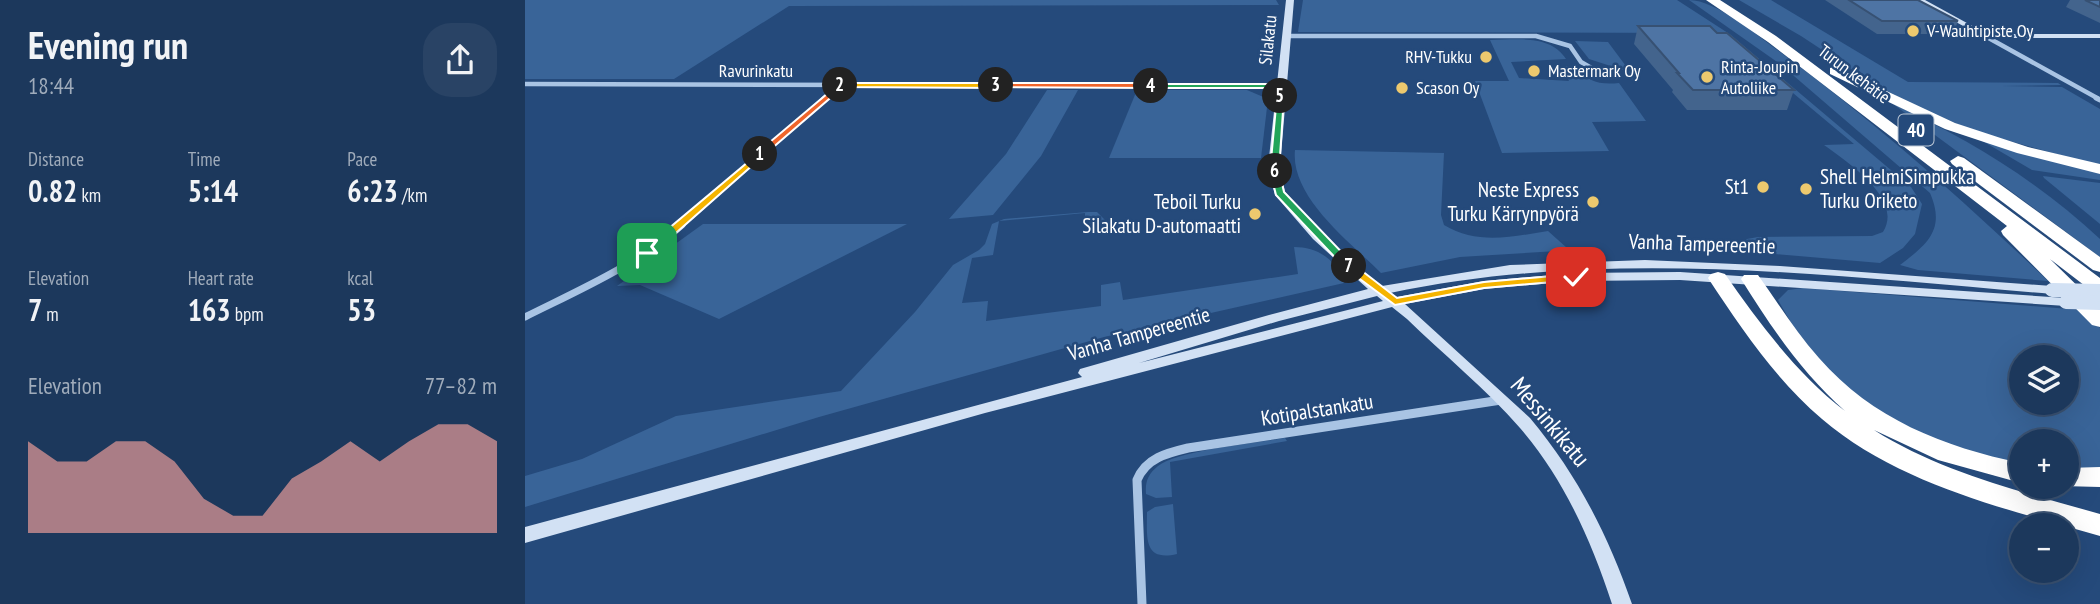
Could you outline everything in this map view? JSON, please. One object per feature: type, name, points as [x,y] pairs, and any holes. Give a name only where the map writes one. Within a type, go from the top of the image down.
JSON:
[{"type":"highway","name":"Turun kehätie","points":[[1712,0],[1772,39],[2100,290]]},
{"type":"highway","name":"Turun kehätie","points":[[1728,0],[1835,71],[2100,266]]},
{"type":"highway","points":[[1835,71],[1950,126],[2023,150],[2100,169]]},
{"type":"highway","points":[[1979,195],[2029,252],[2100,320]]},
{"type":"highway","points":[[1722,272],[1807,391],[1861,435],[1893,453],[1950,478],[2100,525]]},
{"type":"highway","points":[[1751,279],[1800,349],[1852,404],[1896,431],[1929,446],[2009,470]]},
{"type":"highway","points":[[2079,478],[2100,477]]},
{"type":"main road","name":"Silakatu","points":[[1290,0],[1274,167],[1279,193],[1317,236],[1357,274],[1395,302]]},
{"type":"main road","points":[[1920,0],[1985,36],[2100,36]]},
{"type":"main road","name":"Vanha Tampereentie","points":[[985,407],[1081,374],[1381,291],[1465,275],[1527,268],[1621,264],[2052,290],[2100,290]]},
{"type":"main road","name":"Vanha Tampereentie","points":[[525,535],[985,407],[1395,302],[1484,285],[1538,279],[1722,272],[1751,279],[2100,303]]},
{"type":"main road","name":"Messinkikatu","points":[[1395,302],[1501,399],[1541,440],[1574,489],[1597,536],[1622,604]]},
{"type":"street","points":[[1287,36],[1536,36],[1570,46],[1581,62],[1600,73]]},
{"type":"street","points":[[1985,36],[2100,100]]},
{"type":"street","name":"Ravurinkatu","points":[[525,84],[1282,86]]},
{"type":"street","points":[[525,317],[598,282],[665,240],[838,85]]},
{"type":"street","name":"Kotipalstankatu","points":[[1142,604],[1137,480],[1142,469],[1172,451],[1501,399]]},
{"type":"shaded area","points":[[525,0],[1276,0],[1279,5],[789,6],[674,79],[525,79]]},
{"type":"shaded area","points":[[1303,0],[1677,0],[1731,35],[1911,187],[1922,204],[1915,234],[1903,248],[1880,263],[1751,252],[1740,246],[1747,239],[1758,237],[1872,236],[1883,232],[1887,219],[1886,207],[1870,182],[1824,145],[1854,144],[1721,33],[1298,32]]},
{"type":"shaded area","points":[[1689,0],[1724,12],[1850,106],[1918,162],[2048,281],[1918,270],[1900,265],[1926,243],[1935,227],[1936,217],[1930,193],[1780,64]]},
{"type":"shaded area","points":[[1739,0],[1771,0],[1908,82],[2058,83],[2061,85],[2001,86],[2062,87],[2100,109],[2100,166],[1970,130],[1883,90],[1801,36]]},
{"type":"shaded area","points":[[1522,39],[1551,45],[1566,59],[1511,62],[1519,78],[1569,81],[1561,66],[1576,66],[1585,76],[1595,81],[1619,83],[1646,121],[1592,122],[1609,151],[1502,153],[1475,81],[1509,81],[1490,40]]},
{"type":"shaded area","points":[[1575,41],[1608,42],[1637,81],[1628,78],[1623,70],[1589,59]]},
{"type":"shaded area","points":[[1047,90],[1078,90],[1041,156],[993,215],[949,219],[1006,154]]},
{"type":"shaded area","points":[[1137,90],[1247,90],[1268,99],[1261,158],[1109,158]]},
{"type":"shaded area","points":[[1893,104],[1976,147],[2028,180],[2100,239],[2100,257]]},
{"type":"shaded area","points":[[1979,139],[2100,172],[2100,180],[2032,170]]},
{"type":"shaded area","points":[[1295,150],[1444,153],[1441,215],[1444,225],[1469,235],[1495,238],[1548,231],[1567,248],[1574,250],[1460,257],[1381,273],[1339,233],[1312,201],[1296,168]]},
{"type":"shaded area","points":[[2043,176],[2100,183],[2100,224],[2044,178]]},
{"type":"shaded area","points":[[1097,212],[1109,224],[1085,226],[1085,213],[999,221],[1004,219]]},
{"type":"shaded area","points":[[999,221],[993,255],[972,258],[962,303],[988,301],[986,321],[1101,306],[1101,285],[1120,282],[1123,300],[1298,274],[1294,247],[1311,249],[1325,256],[1337,268],[1344,283],[1104,337],[819,417],[525,507],[525,476],[582,459],[676,416],[841,391],[915,312],[953,265],[985,244],[992,224]]},
{"type":"shaded area","points":[[703,224],[907,224],[719,319],[640,285],[617,286]]},
{"type":"shaded area","points":[[1803,288],[2081,310],[2100,328],[2100,472],[2079,473],[2079,429],[2009,429],[2009,465],[1910,431],[1840,385],[1794,328],[1778,300],[1788,290]]},
{"type":"shaded area","points":[[1285,438],[1287,441],[1170,462],[1172,497],[1156,498],[1146,494],[1150,475],[1168,460],[1200,451]]},
{"type":"shaded area","points":[[1173,504],[1177,554],[1166,556],[1153,551],[1149,545],[1147,512],[1155,507]]},
{"type":"building","points":[[1849,0],[1918,0],[1958,21],[1882,21]]},
{"type":"building","points":[[2085,0],[2100,0],[2100,7]]},
{"type":"building","points":[[1638,26],[1710,26],[1717,33],[1727,33],[1794,90],[1693,90]]},
{"type":"place","name":"V-Wauhtipiste Oy","points":[[1913,31]]},
{"type":"place","name":"RHV-Tukku","points":[[1486,57]]},
{"type":"place","name":"Mastermark Oy","points":[[1534,71]]},
{"type":"place","name":"Rinta-Joupin Autoliike","points":[[1707,77]]},
{"type":"place","name":"Scason Oy","points":[[1402,88]]},
{"type":"place","name":"St1","points":[[1763,187]]},
{"type":"place","name":"Shell HelmiSimpukka Turku Oriketo","points":[[1806,189]]},
{"type":"place","name":"Neste Express Turku Kärrynpyörä","points":[[1593,202]]},
{"type":"place","name":"Teboil Turku Silakatu D-automaatti","points":[[1255,214]]},
{"type":"route","points":[[647,253],[665,240],[838,85],[1282,86],[1274,167],[1279,193],[1317,236],[1357,274],[1395,302],[1484,285],[1576,277]]}]
